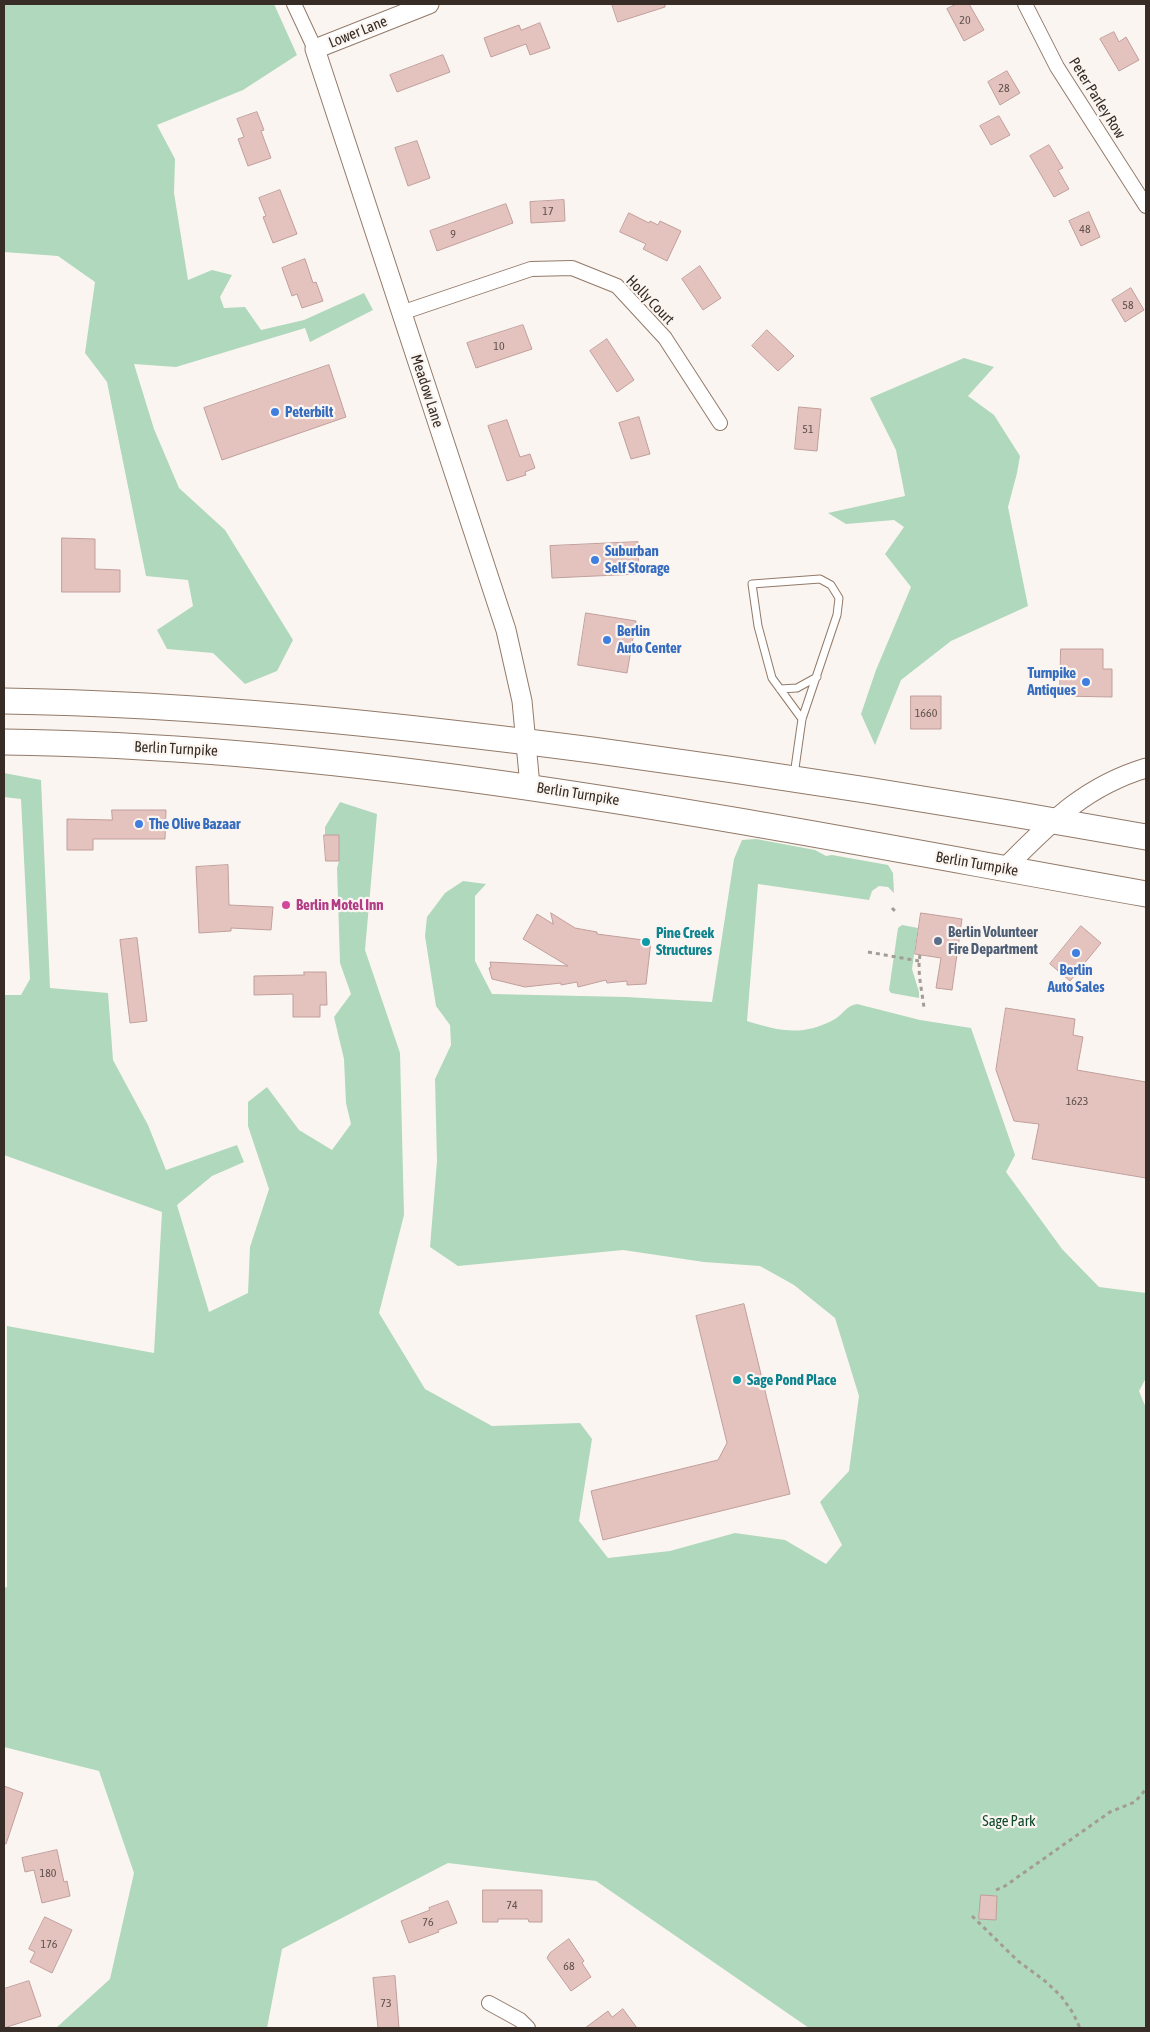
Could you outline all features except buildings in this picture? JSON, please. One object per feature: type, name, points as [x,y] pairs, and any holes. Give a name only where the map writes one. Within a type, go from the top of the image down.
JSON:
[{"type":"highway","points":[[4,701],[244,712],[527,742],[793,778],[1146,837]]},
{"type":"highway","name":"Berlin Turnpike","points":[[4,742],[140,746],[237,752],[384,767],[530,786],[738,820],[1146,894]]},
{"type":"street","name":"Meadow Lane","points":[[294,4],[314,49],[506,630],[522,701],[530,786]]},
{"type":"street","name":"Lower Lane","points":[[314,49],[429,4]]},
{"type":"street","name":"Peter Parley Row","points":[[1025,4],[1057,67],[1146,206]]},
{"type":"street","name":"Holly Court","points":[[401,313],[531,269],[572,268],[617,286],[665,338],[720,423]]},
{"type":"street","points":[[1004,869],[1052,820],[1081,799],[1106,784],[1146,768]]},
{"type":"street","points":[[489,2003],[520,2020],[528,2028]]},
{"type":"lane","points":[[793,778],[802,719],[837,615],[839,598],[831,585],[820,579],[752,584],[758,626],[772,678],[802,719]]},
{"type":"lane","points":[[780,689],[797,688],[816,677]]},
{"type":"path","points":[[892,908],[896,912]]},
{"type":"path","points":[[868,952],[919,961]]},
{"type":"path","points":[[920,955],[917,969],[922,985],[924,1008]]},
{"type":"path","points":[[996,1890],[1005,1886],[1110,1812],[1135,1802],[1146,1789]]},
{"type":"path","points":[[972,1916],[1018,1961],[1045,1981],[1061,1996],[1073,2013],[1080,2028]]},
{"type":"green space","points":[[4,4],[274,4],[297,55],[243,90],[157,125],[175,159],[174,193],[188,280],[212,270],[232,275],[220,297],[224,308],[245,307],[261,330],[304,320],[364,293],[373,310],[310,342],[305,328],[176,367],[134,364],[154,429],[179,488],[225,530],[293,640],[277,671],[245,684],[213,653],[167,649],[157,630],[193,606],[188,580],[146,576],[107,382],[85,353],[95,282],[58,256],[4,252]]},
{"type":"green space","points":[[964,358],[994,367],[968,396],[994,415],[1020,456],[1008,507],[1028,606],[951,641],[901,680],[875,745],[861,714],[876,670],[911,587],[885,554],[904,527],[894,520],[846,524],[828,513],[905,496],[896,450],[870,398]]},
{"type":"green space","name":"Sage Park","points":[[4,773],[41,780],[50,988],[108,993],[113,1060],[148,1125],[166,1170],[237,1145],[244,1162],[212,1176],[177,1205],[209,1312],[248,1293],[250,1247],[269,1189],[248,1126],[248,1102],[267,1087],[299,1130],[332,1150],[351,1124],[346,1103],[344,1059],[334,1017],[351,994],[340,963],[337,868],[339,861],[339,835],[325,835],[325,827],[340,802],[377,814],[365,950],[400,1053],[404,1215],[379,1313],[425,1389],[492,1426],[580,1423],[592,1439],[579,1521],[608,1558],[670,1551],[735,1533],[785,1540],[826,1564],[842,1545],[820,1502],[849,1471],[859,1396],[835,1318],[794,1285],[760,1266],[704,1262],[623,1250],[458,1266],[430,1247],[437,1161],[435,1079],[451,1045],[450,1025],[436,1006],[425,936],[427,917],[445,893],[463,881],[486,884],[475,896],[475,961],[492,994],[626,997],[712,1002],[734,859],[742,840],[756,839],[815,850],[826,856],[832,855],[888,865],[893,873],[894,893],[888,887],[879,886],[872,891],[869,900],[758,884],[747,1021],[780,1030],[802,1030],[823,1025],[835,1019],[850,1006],[857,1004],[920,1020],[971,1028],[1015,1155],[1006,1172],[1062,1249],[1099,1287],[1146,1293],[1146,1378],[1139,1391],[1146,1408],[1146,2028],[809,2028],[596,1881],[448,1863],[282,1949],[267,2028],[56,2028],[110,1979],[134,1873],[99,1771],[4,1747],[4,1588],[7,1587],[7,1326],[154,1353],[162,1212],[4,1155],[4,995],[21,995],[30,979],[21,799],[4,797]]},
{"type":"green space","points":[[902,925],[918,928],[912,969],[919,998],[891,993],[889,990],[898,928]]},
{"type":"place","name":"Peterbilt","points":[[275,412]]},
{"type":"place","name":"Suburban Self Storage","points":[[595,560]]},
{"type":"place","name":"Berlin Auto Center","points":[[607,640]]},
{"type":"place","name":"Turnpike Antiques","points":[[1086,682]]},
{"type":"place","name":"The Olive Bazaar","points":[[139,824]]},
{"type":"place","name":"Berlin Motel Inn","points":[[286,905]]},
{"type":"place","name":"Berlin Volunteer Fire Department","points":[[938,941]]},
{"type":"place","name":"Pine Creek Structures","points":[[646,942]]},
{"type":"place","name":"Berlin Auto Sales","points":[[1076,953]]},
{"type":"place","name":"Sage Pond Place","points":[[737,1380]]}]
